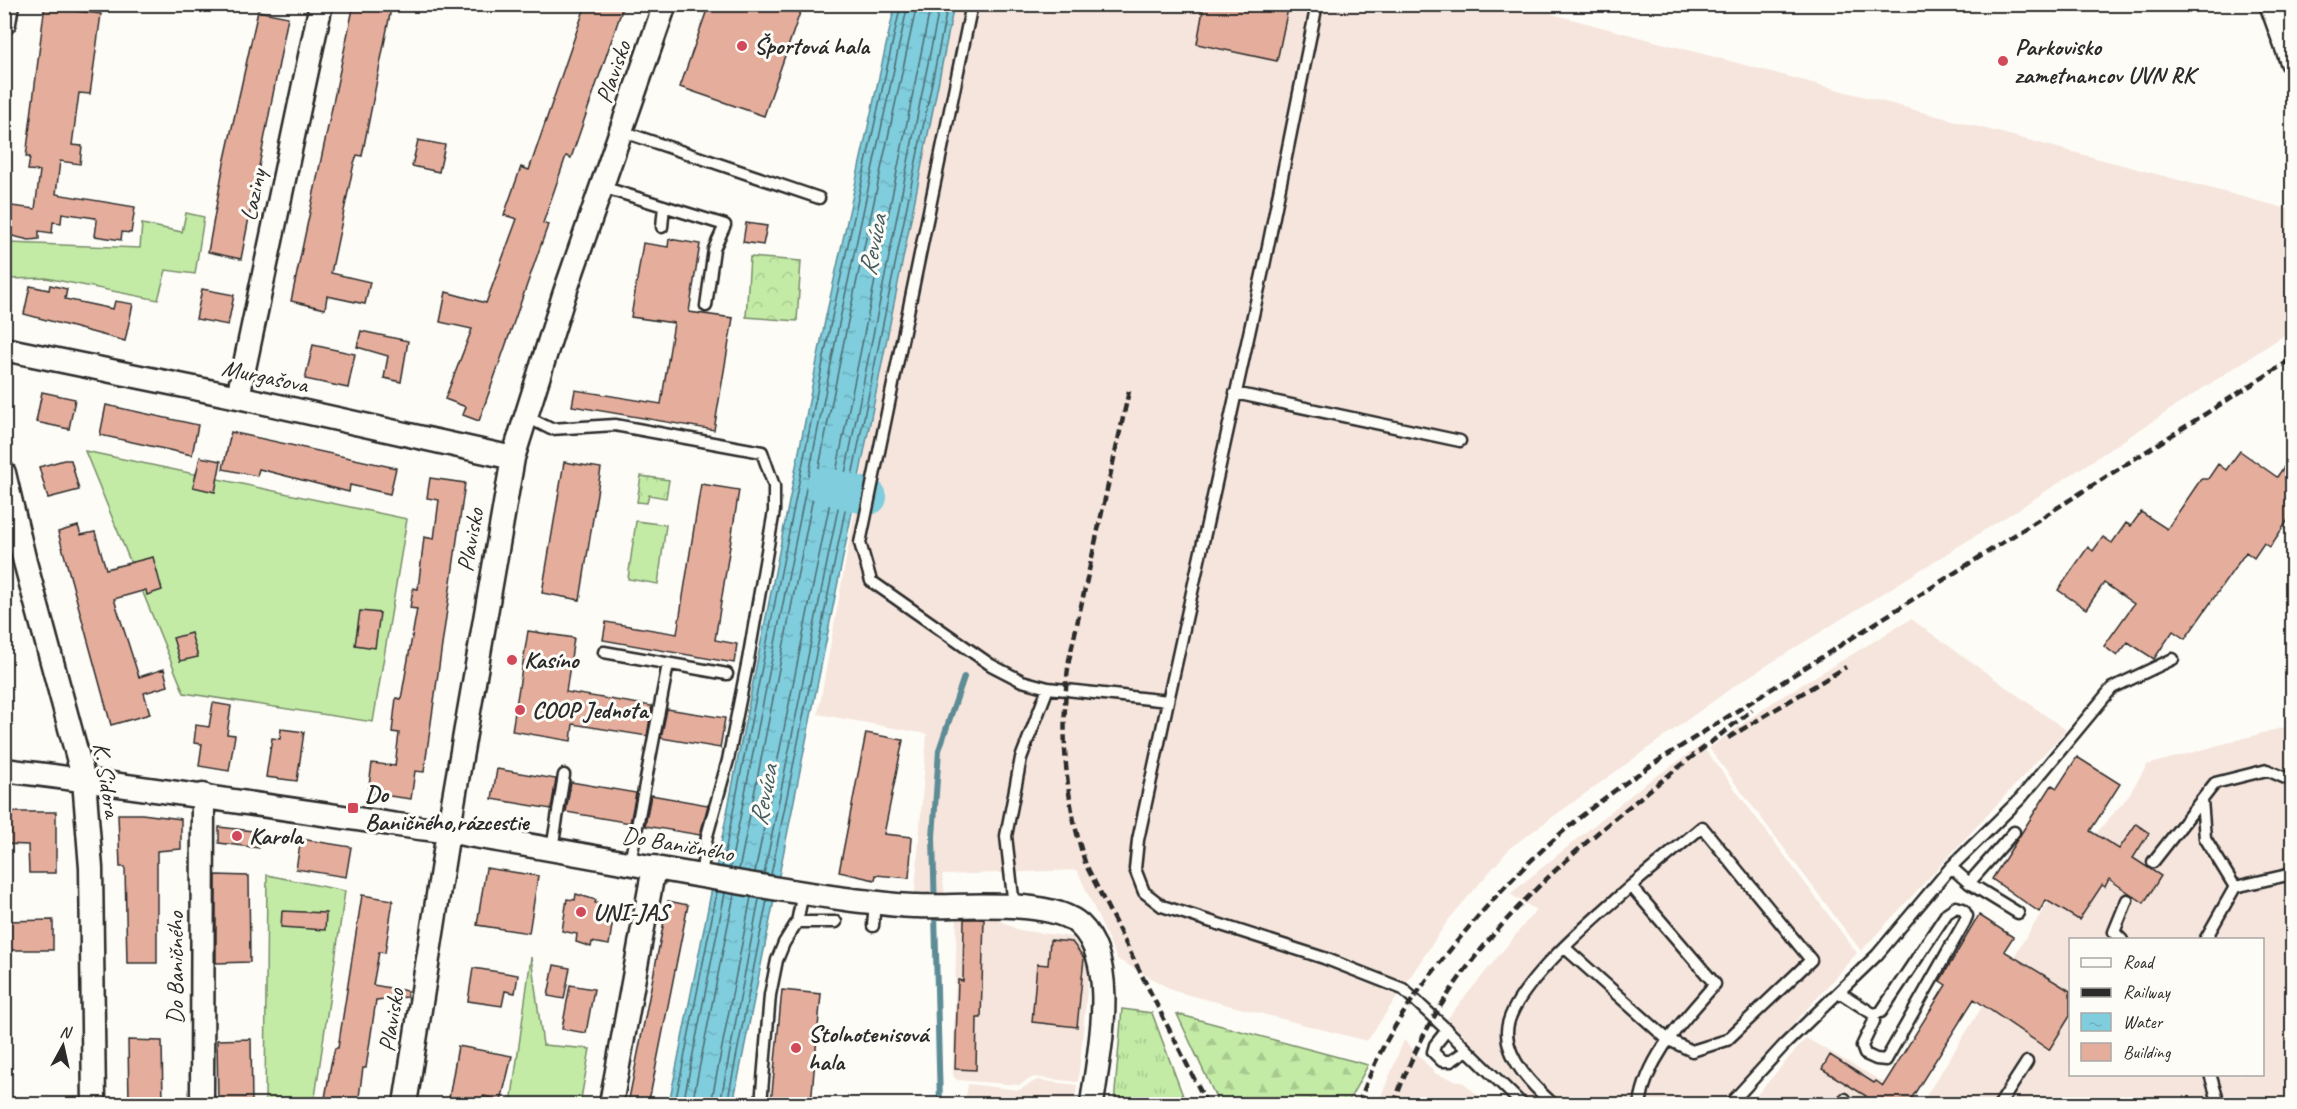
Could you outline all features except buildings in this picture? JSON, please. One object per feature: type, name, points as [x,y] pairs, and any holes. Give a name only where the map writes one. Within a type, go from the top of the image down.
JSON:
[{"type":"street","points":[[4,23],[7,4]]},
{"type":"street","name":"Laziny","points":[[238,397],[321,4]]},
{"type":"street","name":"Plavisko","points":[[405,1104],[448,831],[513,458],[525,416],[665,4]]},
{"type":"street","points":[[2271,4],[2292,62]]},
{"type":"street","name":"Murgašova","points":[[4,349],[238,397],[513,458]]},
{"type":"street","name":"K. Sidora","points":[[4,472],[25,562],[84,780],[91,868],[94,1104]]},
{"type":"street","name":"Do Baničného","points":[[4,770],[203,795],[448,831],[705,877],[875,903],[946,907],[1014,906],[1067,916],[1080,926],[1100,959],[1103,983],[1101,1033],[1092,1104]]},
{"type":"street","name":"Do Baničného","points":[[202,1104],[203,795]]},
{"type":"street","points":[[611,1104],[654,867]]},
{"type":"lane","points":[[972,4],[860,543],[871,581],[991,665],[1022,681],[1048,688],[1168,701]]},
{"type":"lane","points":[[1317,4],[1138,840],[1135,869],[1144,892],[1162,906],[1324,958],[1403,989],[1522,1104]]},
{"type":"lane","points":[[621,131],[819,198]]},
{"type":"lane","points":[[602,187],[725,225],[714,249],[705,306]]},
{"type":"lane","points":[[662,227],[664,206]]},
{"type":"lane","points":[[1235,393],[1460,441]]},
{"type":"lane","points":[[525,416],[551,429],[615,425],[762,452],[774,486],[774,511],[728,759],[707,836],[705,877]]},
{"type":"lane","points":[[604,652],[727,674]]},
{"type":"lane","points":[[1730,1104],[1785,1044],[1877,955],[1951,867],[2020,799],[2112,688],[2173,659]]},
{"type":"lane","points":[[630,863],[668,664]]},
{"type":"lane","points":[[1014,906],[1006,836],[1021,758],[1048,688]]},
{"type":"lane","points":[[2153,862],[2216,783],[2267,770],[2292,781]]},
{"type":"lane","points":[[552,849],[564,775]]},
{"type":"lane","points":[[2202,800],[2205,838],[2235,888]]},
{"type":"lane","points":[[1553,1104],[1515,1063],[1507,1032],[1513,1006],[1564,947],[1631,886],[1702,827],[1811,960],[1726,1040],[1692,1051],[1667,1039],[1564,947]]},
{"type":"lane","points":[[1969,883],[2014,832]]},
{"type":"lane","points":[[1951,867],[1969,883],[2018,913]]},
{"type":"lane","points":[[2206,938],[2235,888],[2292,874]]},
{"type":"lane","points":[[1631,886],[1715,984],[1667,1039],[1643,1082],[1640,1104]]},
{"type":"lane","points":[[761,1104],[770,995],[784,943],[798,922],[793,891]]},
{"type":"lane","points":[[2121,938],[2115,932],[2127,900]]},
{"type":"lane","points":[[873,926],[875,903]]},
{"type":"lane","points":[[1839,992],[1874,1014],[1881,1012],[1947,913],[1956,907],[1963,909],[1967,916],[1964,923],[1886,1060],[1864,1054],[1862,1046],[1874,1021],[1874,1014]]},
{"type":"lane","points":[[798,922],[836,922]]},
{"type":"lane","points":[[1447,1030],[1435,1045],[1435,1057],[1450,1061],[1467,1050]]},
{"type":"lane","points":[[2000,1104],[2027,1062]]},
{"type":"lane","points":[[2211,1076],[2219,1104]]},
{"type":"shaded area","points":[[954,5],[1554,5],[1552,14],[2292,210],[2292,330],[2020,508],[1737,684],[1511,847],[1449,919],[1367,1041],[1174,991],[1117,959],[1077,870],[942,875],[945,894],[915,892],[927,734],[818,714],[869,432]]},
{"type":"shaded area","points":[[1911,619],[2066,730],[1861,951],[1709,748],[1776,700]]},
{"type":"shaded area","points":[[2292,725],[2292,1104],[1921,1104],[2079,853],[2127,798],[2147,765]]},
{"type":"shaded area","points":[[1702,745],[1857,953],[1722,1104],[1533,1104],[1447,1019],[1536,910],[1510,894],[1642,786]]},
{"type":"shaded area","points":[[984,912],[1018,930],[1072,937],[1090,962],[1078,1082],[1034,1077],[1019,1085],[957,1080],[953,1076],[957,913]]},
{"type":"shaded area","points":[[1806,1038],[1921,1104],[1749,1104]]},
{"type":"shaded area","points":[[1404,1040],[1436,1074],[1464,1083],[1487,1104],[1378,1104]]},
{"type":"shaded area","points":[[1037,1080],[1077,1085],[1075,1104],[965,1104],[968,1084],[1019,1090]]},
{"type":"green space","points":[[186,213],[204,217],[195,274],[166,270],[158,300],[46,278],[9,279],[9,243],[140,248],[142,224],[182,232]]},
{"type":"green space","points":[[750,257],[801,261],[797,321],[746,317]]},
{"type":"green space","points":[[85,451],[407,519],[373,722],[184,693]]},
{"type":"green space","points":[[641,476],[669,480],[666,498],[649,495],[647,503],[637,502]]},
{"type":"green space","points":[[636,521],[666,525],[658,584],[628,579]]},
{"type":"green space","points":[[267,875],[345,891],[314,1104],[265,1104]]},
{"type":"green space","points":[[531,957],[543,1045],[590,1049],[580,1104],[511,1104]]},
{"type":"green space","points":[[1122,1009],[1152,1013],[1186,1104],[1114,1104]]},
{"type":"green space","points":[[1177,1014],[1368,1065],[1347,1104],[1219,1104]]},
{"type":"water","points":[[895,5],[954,5],[733,1104],[669,1104],[826,316]]},
{"type":"waterway","name":"Revúca","points":[[824,485],[869,497]]},
{"type":"waterway","name":"Revúca","points":[[940,1104],[933,837],[939,750],[964,677]]},
{"type":"railway","points":[[1359,1104],[1376,1062],[1395,1026],[1432,973],[1495,898],[1545,847],[1572,824],[1629,780],[1661,759],[2292,359]]},
{"type":"railway","points":[[1129,391],[1069,660],[1065,712],[1066,764],[1073,815],[1086,865],[1207,1104]]},
{"type":"railway","points":[[1728,738],[1846,667]]},
{"type":"railway","points":[[1394,1104],[1421,1041],[1456,983],[1497,931],[1543,882],[1593,837],[1752,710]]},
{"type":"place","name":"Športová hala","points":[[742,46]]},
{"type":"place","name":"Parkovisko zametnancov UVN RK","points":[[2003,61]]},
{"type":"place","name":"Kasíno","points":[[512,660]]},
{"type":"place","name":"COOP Jednota","points":[[520,710]]},
{"type":"place","name":"Do Baničného,rázcestie","points":[[353,808]]},
{"type":"place","name":"Karola","points":[[237,836]]},
{"type":"place","name":"UNI-JAS","points":[[581,912]]},
{"type":"place","name":"Stolnotenisová hala","points":[[796,1048]]}]
